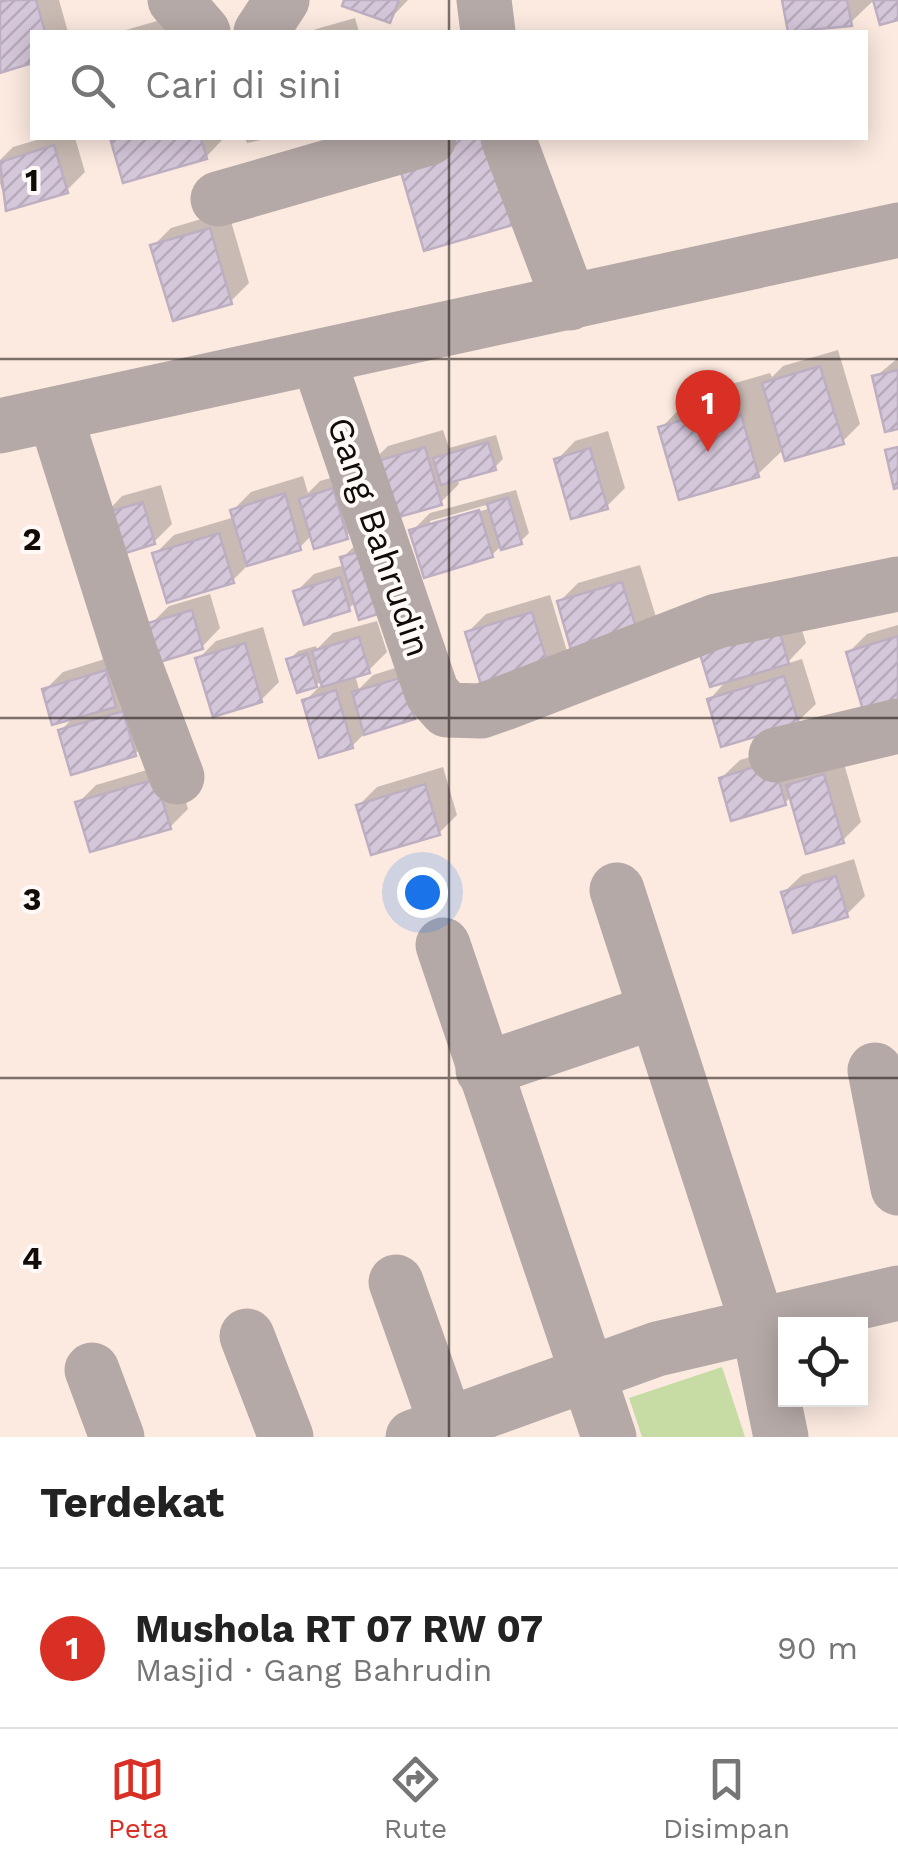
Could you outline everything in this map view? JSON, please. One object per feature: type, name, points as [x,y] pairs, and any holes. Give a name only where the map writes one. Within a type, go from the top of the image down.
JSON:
[{"type":"street","points":[[175,0],[201,30]]},
{"type":"street","points":[[262,30],[282,0]]},
{"type":"street","points":[[484,0],[488,30]]},
{"type":"street","points":[[218,199],[422,140]]},
{"type":"street","points":[[509,140],[570,303]]},
{"type":"street","points":[[0,426],[898,230]]},
{"type":"street","name":"Gang Bahrudin","points":[[318,358],[432,693],[447,710],[493,707],[717,621],[898,584]]},
{"type":"street","points":[[55,415],[129,650],[177,777]]},
{"type":"street","points":[[776,755],[898,726]]},
{"type":"street","points":[[617,890],[758,1325],[781,1437]]},
{"type":"street","points":[[443,945],[482,1070],[609,1437]]},
{"type":"street","points":[[482,1070],[656,1011]]},
{"type":"street","points":[[875,1070],[898,1188]]},
{"type":"street","points":[[396,1282],[437,1433],[657,1349],[898,1293]]},
{"type":"street","points":[[248,1336],[286,1437]]},
{"type":"street","points":[[92,1370],[117,1437]]},
{"type":"green space","points":[[722,1367],[745,1437],[642,1437],[629,1398]]},
{"type":"building","points":[[36,0],[44,30],[30,30],[30,64],[0,73],[0,2]]},
{"type":"building","points":[[344,0],[399,0],[390,23],[342,6]]},
{"type":"building","points":[[782,0],[847,0],[852,26],[788,30]]},
{"type":"building","points":[[873,0],[898,0],[898,20],[880,25]]},
{"type":"building","points":[[111,140],[202,140],[207,159],[123,183]]},
{"type":"building","points":[[450,140],[492,140],[516,224],[424,251],[396,155]]},
{"type":"building","points":[[54,145],[68,193],[6,211],[0,162]]},
{"type":"building","points":[[210,228],[232,304],[173,321],[150,245]]},
{"type":"building","points":[[820,366],[844,444],[785,461],[762,383]]},
{"type":"building","points":[[898,370],[898,429],[885,432],[872,376]]},
{"type":"building","points":[[738,404],[759,477],[679,500],[658,427]]},
{"type":"building","points":[[488,442],[496,470],[441,485],[433,458]]},
{"type":"building","points":[[425,447],[442,505],[384,521],[367,464]]},
{"type":"building","points":[[898,447],[898,488],[894,489],[885,450]]},
{"type":"building","points":[[590,448],[608,509],[571,519],[554,459]]},
{"type":"building","points":[[333,488],[348,539],[314,549],[299,499]]},
{"type":"building","points":[[285,493],[301,550],[247,566],[230,510]]},
{"type":"building","points":[[508,497],[522,544],[501,550],[487,504]]},
{"type":"building","points":[[143,502],[155,544],[113,557],[101,514]]},
{"type":"building","points":[[479,510],[493,557],[424,578],[409,530]]},
{"type":"building","points":[[219,533],[234,583],[167,603],[152,553]]},
{"type":"building","points":[[369,549],[388,611],[359,620],[340,557]]},
{"type":"building","points":[[340,577],[350,611],[304,625],[293,591]]},
{"type":"building","points":[[622,582],[639,637],[573,657],[557,601]]},
{"type":"building","points":[[192,610],[203,649],[160,662],[148,623]]},
{"type":"building","points":[[532,612],[553,681],[486,701],[465,632]]},
{"type":"building","points":[[776,620],[789,664],[710,687],[697,644]]},
{"type":"building","points":[[898,636],[898,708],[865,717],[846,652]]},
{"type":"building","points":[[359,637],[370,673],[322,687],[312,651]]},
{"type":"building","points":[[245,643],[262,702],[213,717],[195,658]]},
{"type":"building","points":[[307,653],[317,687],[297,693],[286,659]]},
{"type":"building","points":[[106,670],[116,707],[52,725],[42,689]]},
{"type":"building","points":[[784,676],[799,724],[721,747],[707,699]]},
{"type":"building","points":[[403,677],[415,719],[364,735],[352,692]]},
{"type":"building","points":[[336,690],[353,748],[319,758],[302,700]]},
{"type":"building","points":[[123,711],[136,756],[71,775],[58,730]]},
{"type":"building","points":[[773,761],[786,805],[731,821],[719,778]]},
{"type":"building","points":[[824,774],[844,843],[806,854],[786,785]]},
{"type":"building","points":[[156,779],[171,829],[90,852],[75,802]]},
{"type":"building","points":[[425,784],[440,835],[371,855],[356,805]]},
{"type":"building","points":[[836,876],[848,917],[793,933],[781,892]]},
{"type":"place","name":"Mushola RT 07 RW 07","points":[[708,452]]}]
